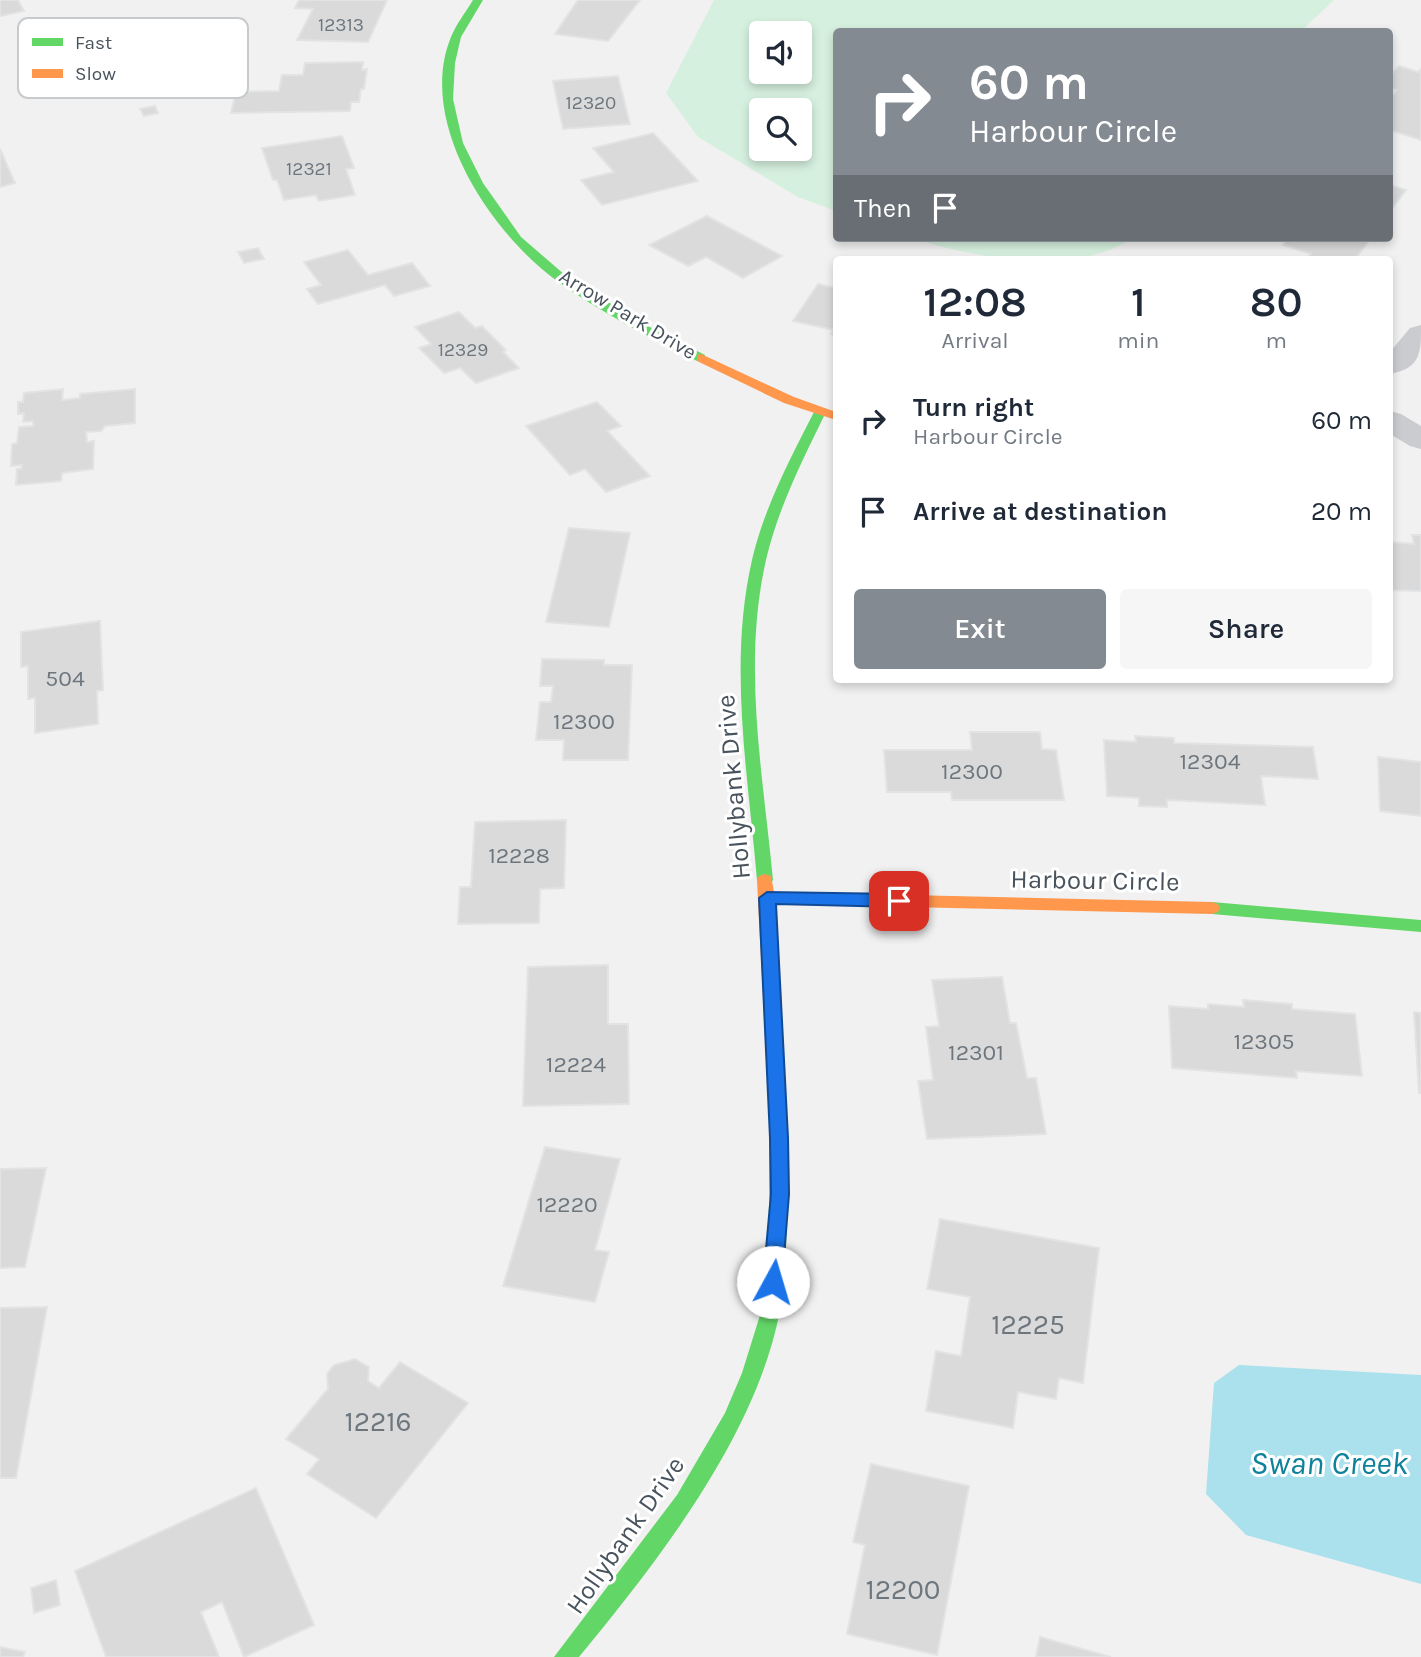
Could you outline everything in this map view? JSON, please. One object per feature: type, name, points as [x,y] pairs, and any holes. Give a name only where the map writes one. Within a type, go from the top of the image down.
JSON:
[{"type":"street","name":"Arrow Park Drive","points":[[478,0],[457,33],[450,63],[449,111],[454,139],[467,169],[515,238],[541,261],[589,295],[663,340],[828,414]]},
{"type":"street","points":[[1404,364],[1421,334]]},
{"type":"street","name":"Hollybank Drive","points":[[565,1657],[629,1581],[696,1482],[747,1385],[768,1323],[780,1194],[767,898],[750,703],[748,633],[754,583],[765,534],[785,480],[828,414]]},
{"type":"street","points":[[1393,423],[1421,439]]},
{"type":"street","name":"Harbour Circle","points":[[767,898],[1216,908],[1421,926]]},
{"type":"green space","points":[[714,0],[1334,0],[1304,28],[833,28],[833,210],[798,197],[698,137],[666,93]]},
{"type":"green space","points":[[926,242],[1125,242],[1110,250],[1088,256],[987,256]]},
{"type":"water","name":"Swan Creek","points":[[1239,1365],[1421,1375],[1421,1584],[1246,1535],[1206,1494],[1214,1383]]},
{"type":"building","points":[[0,0],[18,0],[24,11],[0,16]]},
{"type":"building","points":[[299,0],[387,0],[368,42],[297,40],[313,9],[295,8]]},
{"type":"building","points":[[578,0],[640,0],[608,41],[555,34]]},
{"type":"building","points":[[363,62],[362,70],[367,69],[359,102],[351,102],[350,111],[231,113],[235,98],[248,98],[248,92],[279,91],[282,75],[303,75],[305,63]]},
{"type":"building","points":[[1399,66],[1418,72],[1421,69],[1421,140],[1393,131],[1393,95],[1397,90],[1393,89],[1393,73]]},
{"type":"building","points":[[618,76],[630,124],[563,129],[553,81]]},
{"type":"building","points":[[155,106],[158,113],[144,116],[140,109]]},
{"type":"building","points":[[653,133],[698,181],[602,205],[581,180],[614,172],[593,148]]},
{"type":"building","points":[[342,136],[354,168],[346,169],[355,195],[319,201],[316,195],[284,200],[277,180],[273,180],[262,148]]},
{"type":"building","points":[[0,149],[15,183],[0,187]]},
{"type":"building","points":[[1393,186],[1406,190],[1393,207]]},
{"type":"building","points":[[707,216],[782,256],[743,278],[706,257],[688,266],[649,245]]},
{"type":"building","points":[[1285,242],[1368,242],[1357,256],[1309,256],[1311,254],[1283,245]]},
{"type":"building","points":[[258,248],[264,259],[244,263],[238,252]]},
{"type":"building","points":[[348,250],[368,275],[412,263],[430,286],[394,296],[385,285],[318,304],[307,289],[321,285],[304,262]]},
{"type":"building","points":[[818,284],[833,287],[833,330],[793,321]]},
{"type":"building","points":[[459,312],[475,328],[482,326],[506,350],[503,352],[519,368],[476,383],[460,368],[444,373],[419,348],[431,344],[415,327]]},
{"type":"building","points":[[63,389],[62,400],[80,398],[80,394],[135,389],[135,423],[105,426],[101,431],[86,432],[87,442],[94,441],[93,469],[62,473],[61,481],[16,485],[17,469],[21,469],[22,465],[11,466],[12,444],[17,443],[19,427],[33,426],[33,421],[23,422],[24,413],[18,414],[18,402],[23,402],[24,393]]},
{"type":"building","points":[[597,402],[621,426],[607,431],[650,476],[606,492],[585,469],[570,475],[526,426]]},
{"type":"building","points":[[569,528],[630,533],[609,627],[546,622]]},
{"type":"building","points":[[1412,535],[1421,535],[1421,591],[1393,590],[1393,542],[1414,544]]},
{"type":"building","points":[[100,621],[103,690],[97,691],[98,724],[35,733],[35,698],[28,699],[28,666],[21,667],[21,632]]},
{"type":"building","points":[[542,659],[604,660],[604,665],[632,665],[628,760],[563,760],[564,740],[536,740],[540,702],[551,702],[553,686],[540,686]]},
{"type":"building","points":[[970,732],[1040,732],[1042,749],[1056,750],[1064,800],[952,800],[951,792],[887,792],[884,750],[972,750]]},
{"type":"building","points":[[1135,736],[1174,738],[1174,743],[1313,747],[1318,779],[1261,776],[1265,805],[1167,800],[1167,807],[1139,806],[1139,798],[1107,796],[1104,740],[1136,742]]},
{"type":"building","points":[[1378,757],[1421,762],[1421,816],[1380,811]]},
{"type":"building","points":[[566,820],[564,888],[540,889],[539,923],[458,924],[460,887],[471,887],[475,822]]},
{"type":"building","points":[[608,965],[608,1024],[628,1024],[629,1104],[523,1106],[528,967]]},
{"type":"building","points":[[1002,977],[1010,1023],[1016,1023],[1027,1078],[1036,1078],[1046,1134],[927,1139],[918,1081],[933,1080],[926,1027],[939,1026],[932,980]]},
{"type":"building","points":[[1243,1000],[1292,1004],[1292,1009],[1355,1014],[1362,1076],[1296,1071],[1297,1078],[1172,1068],[1169,1006],[1208,1009],[1208,1004],[1244,1007]]},
{"type":"building","points":[[1414,1012],[1421,1013],[1421,1093],[1419,1093]]},
{"type":"building","points":[[545,1147],[620,1159],[595,1250],[609,1252],[595,1302],[503,1286]]},
{"type":"building","points":[[46,1168],[25,1267],[0,1268],[0,1169]]},
{"type":"building","points":[[940,1219],[1099,1248],[1083,1383],[1059,1378],[1056,1399],[1018,1392],[1013,1428],[926,1411],[936,1351],[961,1356],[970,1297],[927,1289]]},
{"type":"building","points":[[47,1307],[16,1478],[0,1478],[0,1308]]},
{"type":"building","points":[[355,1359],[369,1367],[368,1381],[379,1388],[400,1362],[468,1403],[376,1518],[307,1474],[319,1459],[286,1439],[328,1389],[327,1374],[334,1365]]},
{"type":"building","points":[[871,1464],[969,1486],[937,1655],[847,1634],[865,1545],[853,1542]]},
{"type":"building","points":[[256,1488],[314,1625],[244,1657],[222,1602],[201,1612],[219,1657],[106,1657],[75,1571]]},
{"type":"building","points":[[56,1580],[60,1605],[34,1613],[31,1588]]},
{"type":"building","points":[[1040,1637],[1111,1657],[1036,1657]]},
{"type":"building","points":[[0,1647],[25,1652],[23,1657],[0,1657]]},
{"type":"traffic: fast","points":[[478,0],[456,37],[450,63],[448,99],[457,143],[477,183],[517,240],[561,278],[636,325],[701,358]]},
{"type":"traffic: fast","points":[[765,880],[748,679],[752,599],[759,560],[771,522],[820,412]]},
{"type":"traffic: fast","points":[[1212,908],[1421,926]]},
{"type":"traffic: fast","points":[[565,1657],[627,1581],[684,1502],[732,1417],[752,1373],[767,1326],[776,1265],[778,1204]]},
{"type":"traffic: slow","points":[[701,358],[789,400],[833,415]]},
{"type":"traffic: slow","points":[[765,880],[778,1117],[778,1204]]},
{"type":"traffic: slow","points":[[767,898],[1212,908]]},
{"type":"route","points":[[773,1282],[780,1194],[767,898],[899,901]]}]
